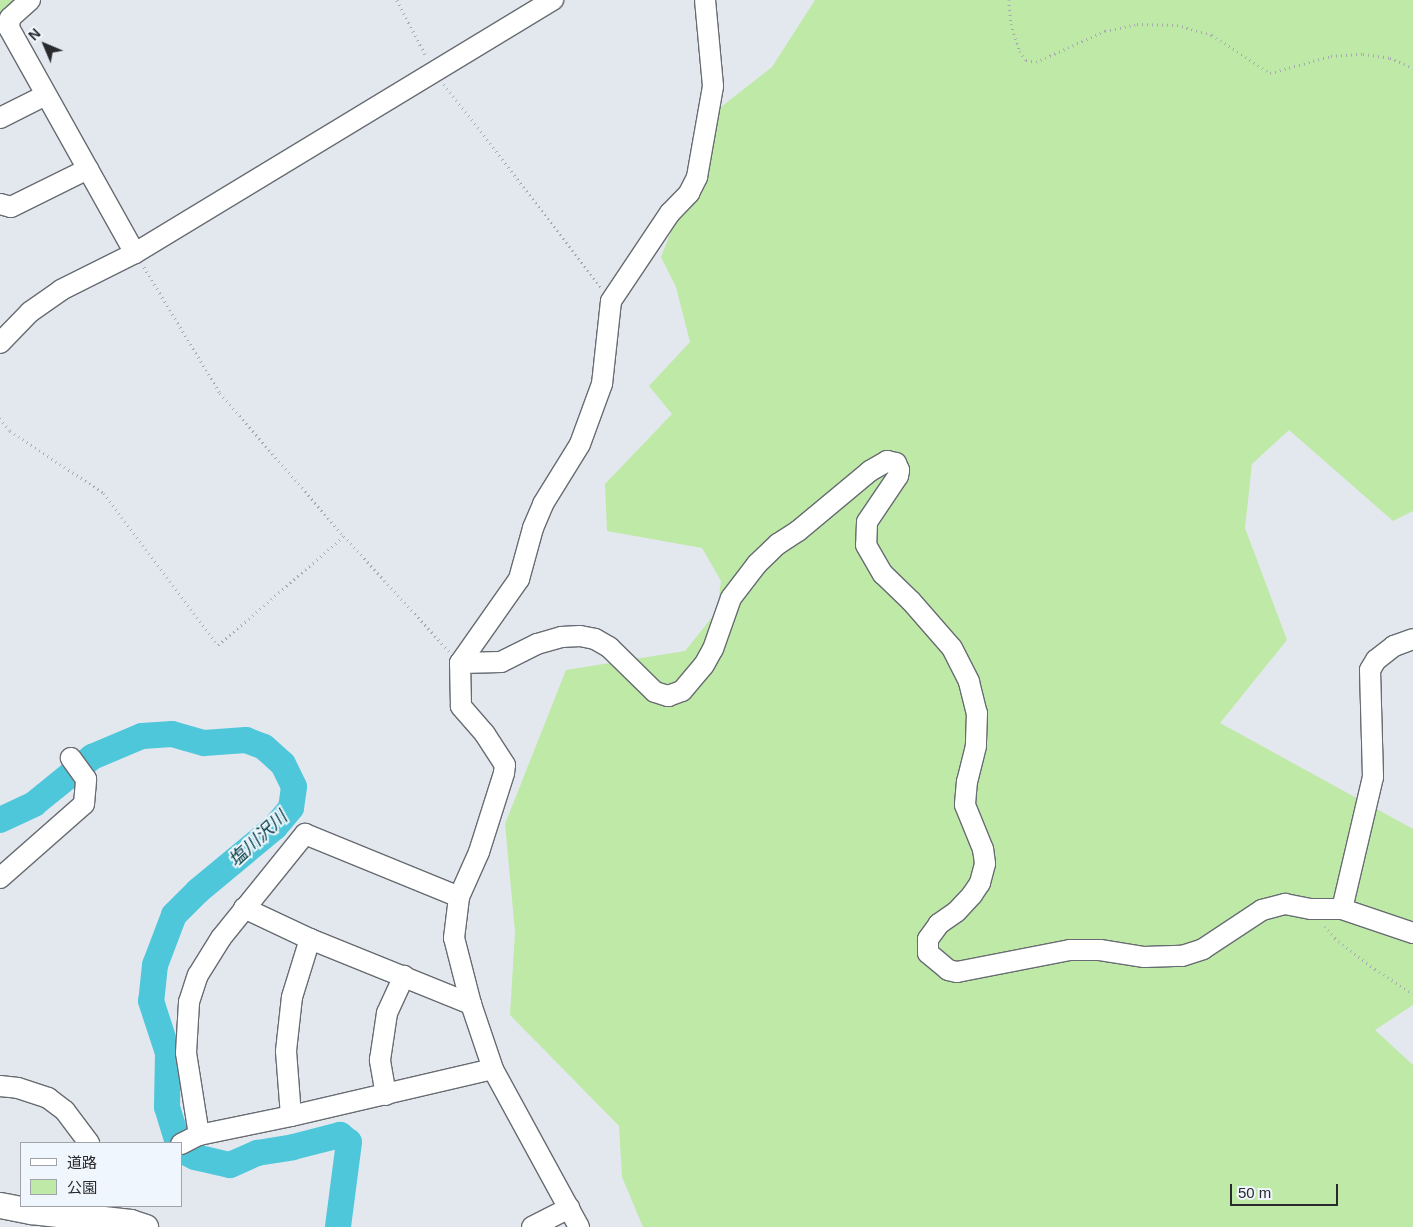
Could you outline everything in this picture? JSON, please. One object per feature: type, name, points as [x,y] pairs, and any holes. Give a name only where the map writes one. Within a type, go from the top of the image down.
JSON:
[{"type":"main road","points":[[0,1205],[31,1211],[136,1218]]},
{"type":"street","points":[[30,0],[10,18],[9,28],[136,253]]},
{"type":"street","points":[[0,343],[30,312],[61,290],[136,253],[553,0]]},
{"type":"street","points":[[579,1227],[493,1069],[471,1004],[454,938],[459,897],[479,852],[504,773],[505,764],[485,734],[462,706],[460,663],[519,579],[533,528],[543,504],[580,444],[602,384],[611,301],[670,213],[688,193],[696,177],[713,86],[705,0]]},
{"type":"street","points":[[0,118],[46,95]]},
{"type":"street","points":[[0,204],[11,207],[88,169]]},
{"type":"street","points":[[460,663],[501,662],[537,644],[561,637],[580,636],[594,639],[609,647],[654,692],[668,696],[682,691],[704,665],[713,649],[731,598],[757,564],[778,544],[798,531],[870,471],[887,461],[896,463],[899,470],[898,476],[867,522],[866,545],[882,574],[911,601],[952,648],[969,682],[977,714],[976,746],[967,781],[964,805],[984,849],[985,864],[980,883],[972,896],[956,912],[939,924],[928,939],[928,953],[948,970],[957,972],[1070,950],[1100,950],[1144,957],[1182,956],[1203,949],[1262,910],[1285,904],[1311,909],[1342,909],[1413,933]]},
{"type":"street","points":[[1342,909],[1373,777],[1370,670],[1376,660],[1394,646],[1413,639]]},
{"type":"street","points":[[0,878],[84,804],[86,779],[71,758]]},
{"type":"street","points":[[459,897],[305,834],[221,938],[198,975],[189,1002],[186,1053],[190,1139],[493,1069]]},
{"type":"street","points":[[244,908],[310,939],[471,1004]]},
{"type":"street","points":[[291,1116],[286,1051],[292,997],[310,939]]},
{"type":"street","points":[[386,1095],[380,1060],[387,1013],[404,976]]},
{"type":"street","points":[[0,1086],[18,1088],[48,1098],[65,1111],[88,1142]]},
{"type":"street","points":[[532,1227],[569,1208]]},
{"type":"path","points":[[397,0],[435,73],[611,301]]},
{"type":"path","points":[[1009,0],[1011,24],[1020,51],[1026,60],[1036,62],[1105,31],[1137,24],[1177,25],[1212,35],[1270,73],[1331,56],[1363,54],[1390,58],[1413,68]]},
{"type":"path","points":[[136,253],[220,393],[344,536],[460,663]]},
{"type":"path","points":[[0,418],[10,430],[104,492],[218,645],[344,536]]},
{"type":"path","points":[[1311,909],[1335,938],[1375,970],[1413,994]]},
{"type":"green space","points":[[0,0],[16,0],[0,24]]},
{"type":"green space","points":[[815,0],[1413,0],[1413,511],[1393,521],[1289,430],[1252,464],[1245,528],[1287,640],[1220,723],[1413,829],[1413,1005],[1375,1030],[1413,1065],[1413,1227],[643,1227],[622,1177],[619,1126],[510,1015],[515,932],[505,824],[566,670],[685,651],[717,611],[721,581],[702,548],[607,531],[605,484],[672,414],[649,386],[690,342],[676,287],[661,257],[721,107],[772,67]]},
{"type":"waterway","name":"塩川沢川","points":[[0,820],[34,804],[92,757],[142,736],[172,734],[204,743],[246,740],[264,747],[283,764],[294,787],[291,808],[275,827],[198,891],[174,915],[155,965],[151,1001],[168,1053],[167,1107],[178,1142]]},
{"type":"waterway","name":"塩川沢川","points":[[182,1150],[195,1157],[230,1165],[257,1153],[293,1147],[340,1135],[349,1142],[338,1227]]}]
